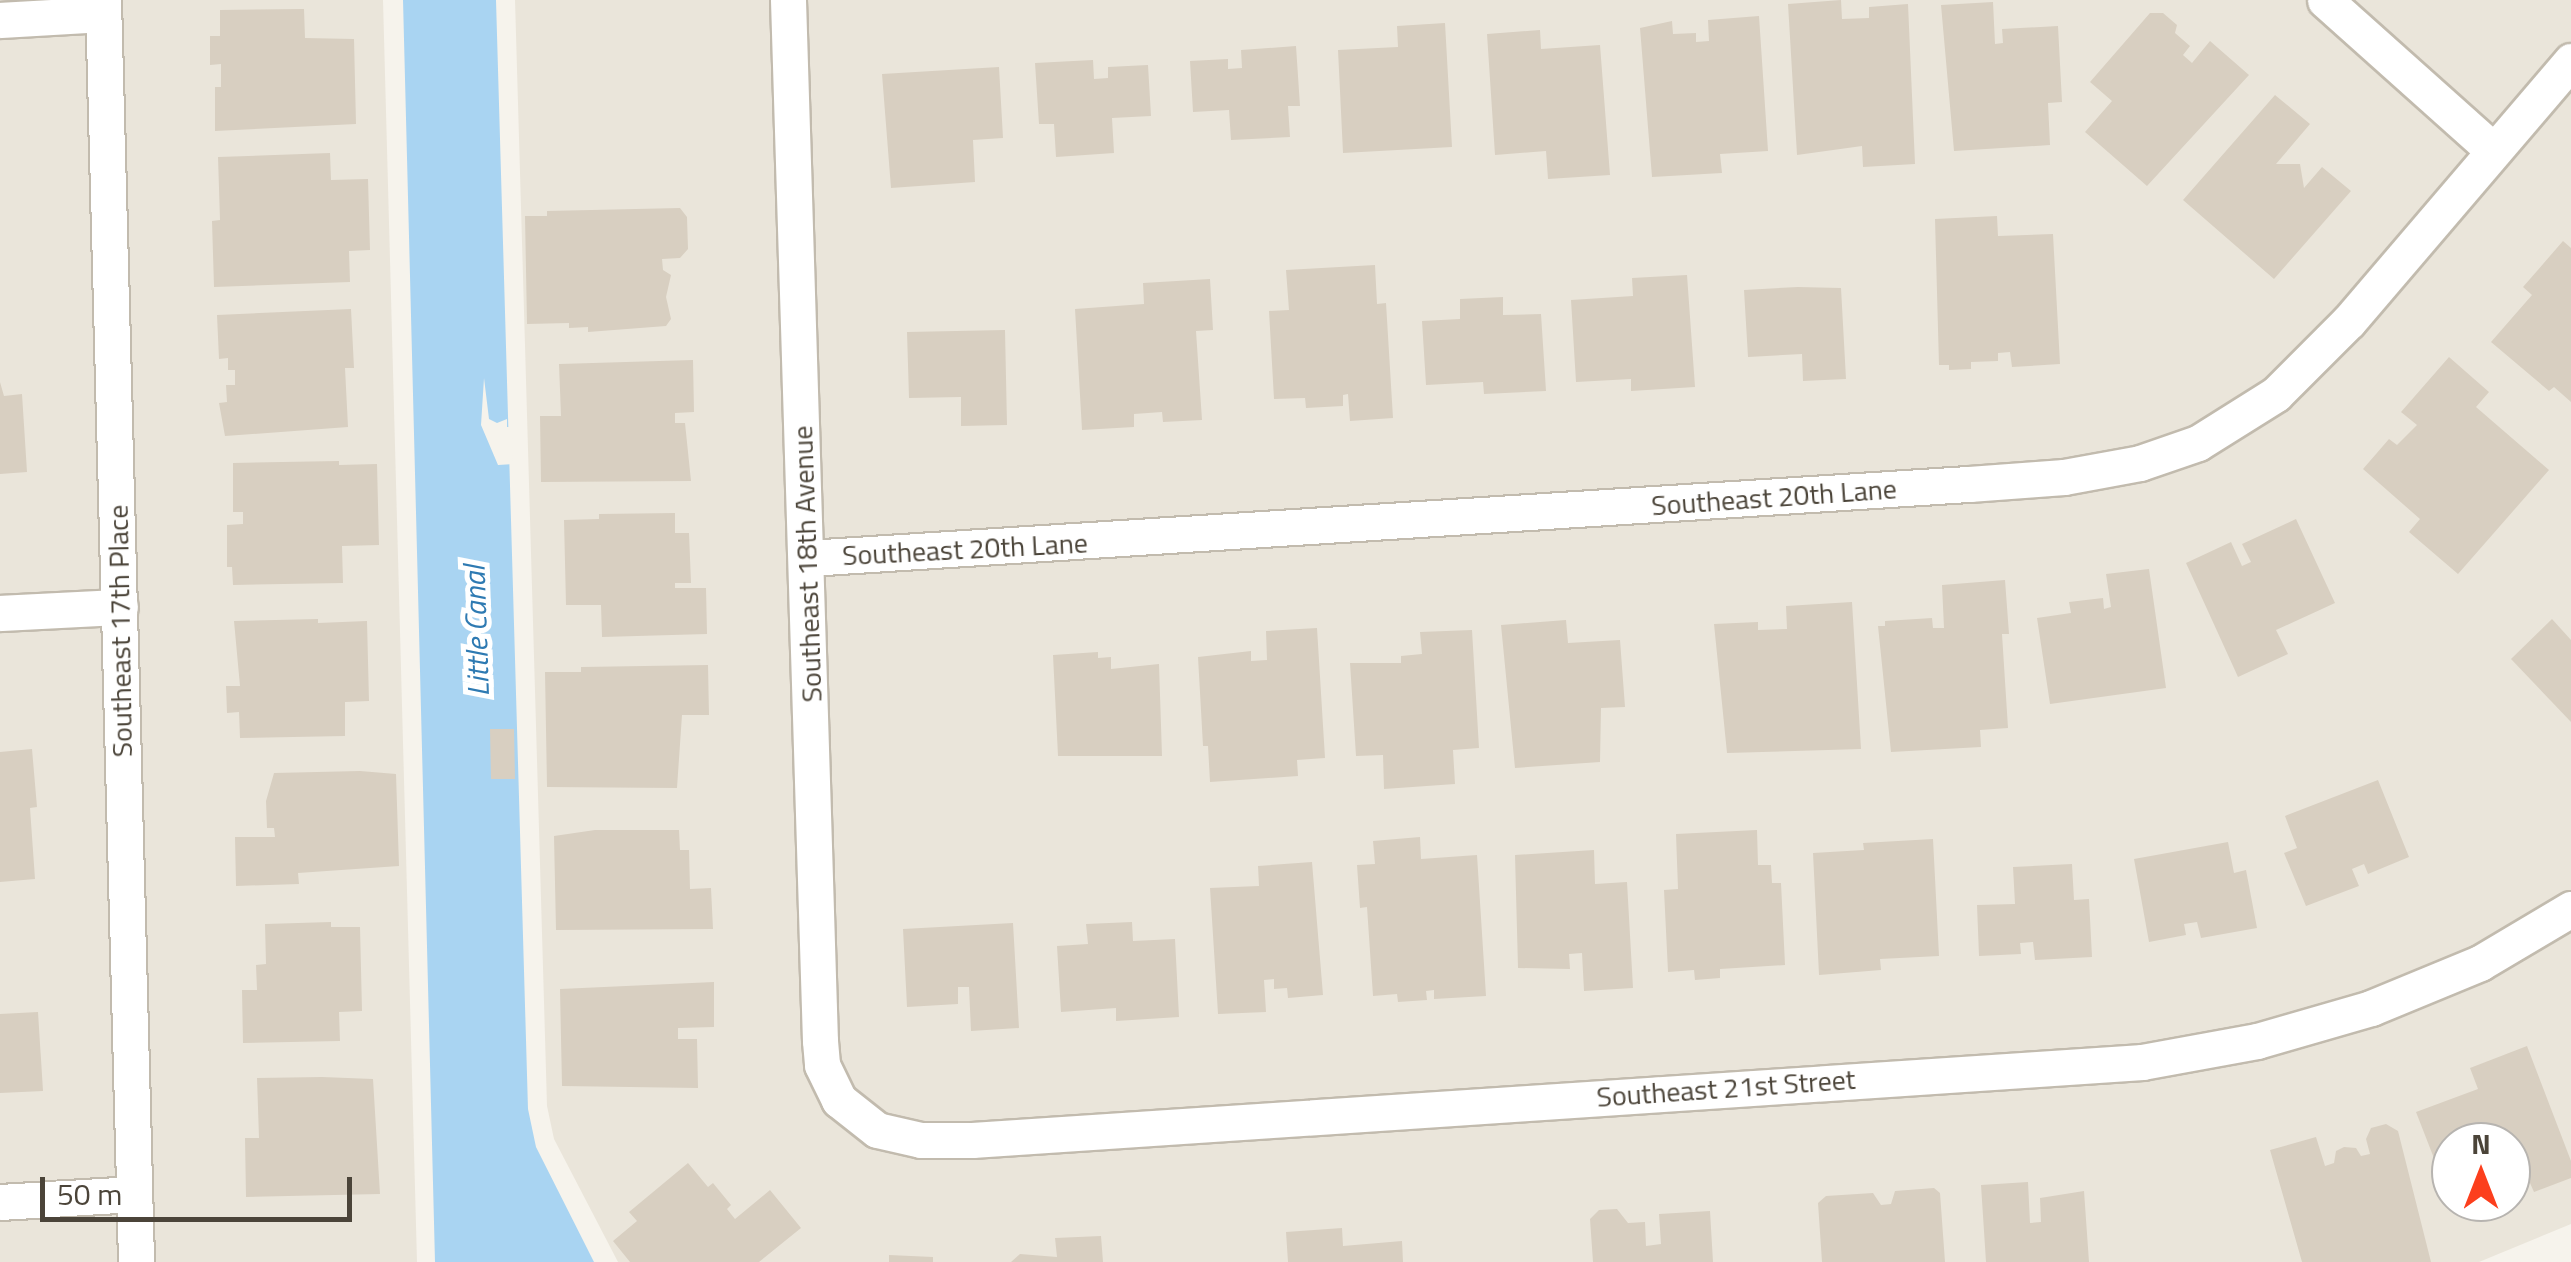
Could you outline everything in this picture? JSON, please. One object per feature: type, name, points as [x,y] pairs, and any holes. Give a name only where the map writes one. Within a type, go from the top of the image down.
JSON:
[{"type":"street","name":"Southeast 18th Avenue","points":[[788,0],[820,1041],[830,1085],[856,1117]]},
{"type":"street","points":[[2325,0],[2492,150]]},
{"type":"street","points":[[0,20],[103,7]]},
{"type":"street","name":"Southeast 17th Place","points":[[103,7],[136,1262]]},
{"type":"street","name":"Southeast 20th Lane","points":[[808,558],[1969,484],[2064,477],[2140,464],[2198,444],[2276,394],[2360,309],[2571,61]]},
{"type":"street","points":[[0,613],[120,608]]},
{"type":"street","name":"Southeast 21st Street","points":[[856,1117],[900,1137],[972,1140],[2142,1062],[2258,1041],[2371,1008],[2480,962],[2571,909]]},
{"type":"street","points":[[0,1202],[134,1194]]},
{"type":"shaded area","points":[[0,0],[383,0],[417,1262],[0,1262]]},
{"type":"shaded area","points":[[515,0],[2571,0],[2571,1224],[2479,1262],[618,1262],[554,1139],[547,1106]]},
{"type":"water","name":"Little Canal","points":[[403,0],[496,0],[528,1109],[536,1147],[594,1262],[435,1262]]},
{"type":"pier","points":[[484,378],[489,419],[497,423],[507,419],[507,427],[512,427],[513,464],[498,465],[481,425]]},
{"type":"building","points":[[1841,0],[1842,19],[1869,18],[1869,7],[1908,4],[1915,164],[1863,167],[1862,146],[1797,155],[1788,4]]},
{"type":"building","points":[[1993,2],[1995,44],[2003,43],[2002,29],[2058,26],[2062,102],[2048,103],[2050,145],[1954,151],[1941,5]]},
{"type":"building","points":[[304,9],[305,38],[354,39],[356,124],[215,131],[215,87],[221,87],[221,64],[210,65],[210,36],[220,36],[220,10]]},
{"type":"building","points":[[2150,13],[2163,13],[2177,25],[2175,33],[2190,46],[2183,55],[2192,63],[2210,41],[2249,75],[2147,186],[2085,132],[2112,101],[2090,82]]},
{"type":"building","points":[[1759,16],[1768,151],[1720,154],[1722,173],[1652,177],[1640,28],[1672,21],[1673,34],[1696,33],[1696,42],[1709,41],[1708,20]]},
{"type":"building","points":[[1445,23],[1452,147],[1343,153],[1338,50],[1398,47],[1397,26]]},
{"type":"building","points":[[1540,30],[1541,49],[1600,45],[1610,175],[1548,179],[1546,151],[1495,155],[1487,34]]},
{"type":"building","points":[[1296,46],[1300,106],[1288,106],[1290,137],[1231,140],[1229,110],[1193,112],[1190,61],[1228,59],[1228,69],[1242,68],[1241,50]]},
{"type":"building","points":[[1093,60],[1094,79],[1108,78],[1108,67],[1148,65],[1151,116],[1112,118],[1114,153],[1056,157],[1054,124],[1039,124],[1035,63]]},
{"type":"building","points":[[999,67],[1003,138],[973,140],[975,182],[891,188],[882,74]]},
{"type":"building","points":[[2275,95],[2310,124],[2276,164],[2300,164],[2304,188],[2322,167],[2351,191],[2274,279],[2183,200]]},
{"type":"building","points":[[330,153],[331,180],[368,179],[370,250],[349,251],[350,282],[214,287],[212,221],[220,220],[218,157]]},
{"type":"building","points":[[680,208],[687,217],[688,249],[680,258],[662,259],[663,270],[671,275],[666,297],[671,319],[666,326],[588,332],[588,327],[569,328],[569,323],[527,324],[525,216],[547,216],[547,211]]},
{"type":"building","points":[[1997,216],[1998,236],[2053,234],[2060,364],[2012,367],[2010,352],[1998,353],[1998,361],[1971,362],[1971,369],[1949,370],[1949,365],[1939,365],[1935,219]]},
{"type":"building","points":[[2563,241],[2571,248],[2571,402],[2554,387],[2549,391],[2491,342],[2532,295],[2523,287]]},
{"type":"building","points":[[1375,265],[1377,304],[1386,303],[1393,418],[1350,421],[1348,394],[1343,395],[1343,406],[1306,408],[1305,398],[1274,399],[1269,311],[1289,310],[1286,270]]},
{"type":"building","points":[[1687,275],[1695,387],[1631,391],[1631,379],[1576,382],[1571,300],[1633,296],[1632,278]]},
{"type":"building","points":[[1210,279],[1213,330],[1196,331],[1202,420],[1163,422],[1162,412],[1134,414],[1134,427],[1082,430],[1075,309],[1144,304],[1143,283]]},
{"type":"building","points":[[1841,288],[1846,379],[1803,381],[1802,354],[1748,357],[1744,290]]},
{"type":"building","points":[[1503,297],[1503,315],[1541,314],[1546,391],[1484,394],[1483,382],[1426,385],[1422,321],[1460,319],[1460,299]]},
{"type":"building","points":[[351,309],[354,368],[345,368],[348,427],[225,436],[219,403],[227,402],[226,385],[235,385],[235,370],[228,370],[228,358],[219,359],[217,315]]},
{"type":"building","points":[[1005,330],[1007,425],[961,426],[961,397],[909,398],[907,332]]},
{"type":"building","points":[[2449,357],[2489,392],[2476,407],[2549,470],[2458,574],[2409,532],[2420,519],[2363,469],[2389,439],[2397,445],[2417,425],[2401,412]]},
{"type":"building","points":[[693,360],[694,412],[675,413],[675,423],[685,423],[691,481],[541,482],[540,416],[561,416],[559,364]]},
{"type":"building","points":[[0,382],[4,396],[22,394],[27,472],[0,474]]},
{"type":"building","points":[[339,461],[339,465],[377,464],[379,545],[342,546],[343,583],[233,585],[232,567],[227,567],[227,525],[243,524],[243,512],[233,512],[233,463]]},
{"type":"building","points":[[675,513],[675,533],[689,533],[691,583],[675,583],[675,588],[706,588],[707,634],[602,637],[601,605],[566,605],[564,520],[599,519],[599,514]]},
{"type":"building","points":[[2296,519],[2335,603],[2276,630],[2288,654],[2238,677],[2186,563],[2231,542],[2242,566],[2251,562],[2242,544]]},
{"type":"building","points":[[2149,569],[2166,688],[2050,704],[2037,618],[2071,613],[2069,602],[2103,598],[2104,609],[2111,607],[2106,574]]},
{"type":"building","points":[[2005,580],[2009,634],[2002,634],[2008,728],[1980,730],[1981,747],[1891,752],[1878,626],[1885,626],[1885,621],[1932,618],[1933,628],[1944,628],[1942,585]]},
{"type":"building","points":[[1852,602],[1861,749],[1727,753],[1714,624],[1758,622],[1758,630],[1787,629],[1786,606]]},
{"type":"building","points":[[318,619],[318,623],[367,621],[369,701],[345,702],[345,736],[240,738],[239,712],[227,713],[226,686],[240,686],[234,621]]},
{"type":"building","points":[[2552,619],[2571,640],[2571,722],[2511,659]]},
{"type":"building","points":[[1566,620],[1568,643],[1620,640],[1625,707],[1601,708],[1600,762],[1515,768],[1501,625]]},
{"type":"building","points":[[1317,628],[1325,758],[1297,760],[1298,776],[1210,782],[1208,746],[1203,746],[1198,657],[1251,651],[1251,661],[1267,660],[1266,631]]},
{"type":"building","points":[[1472,630],[1479,748],[1453,750],[1455,784],[1384,789],[1383,755],[1356,756],[1350,663],[1401,663],[1401,656],[1422,654],[1420,632]]},
{"type":"building","points":[[1098,652],[1098,658],[1111,657],[1111,669],[1159,664],[1162,756],[1058,756],[1053,655]]},
{"type":"building","points":[[708,665],[709,715],[682,715],[677,788],[547,787],[545,672],[581,672],[581,667]]},
{"type":"building","points":[[490,729],[514,729],[515,779],[491,779]]},
{"type":"building","points":[[32,749],[37,807],[30,808],[35,879],[0,882],[0,752]]},
{"type":"building","points":[[274,773],[396,774],[399,866],[298,873],[299,884],[236,886],[235,837],[275,837],[274,828],[267,828],[266,801]]},
{"type":"building","points":[[2378,780],[2409,857],[2368,874],[2364,864],[2352,869],[2359,886],[2306,906],[2284,853],[2297,848],[2285,816]]},
{"type":"building","points":[[595,830],[679,830],[680,850],[689,850],[690,889],[711,888],[713,929],[556,930],[554,836]]},
{"type":"building","points":[[1757,830],[1758,865],[1771,865],[1772,883],[1781,883],[1785,965],[1720,969],[1720,978],[1695,980],[1694,970],[1668,972],[1664,890],[1678,889],[1676,834]]},
{"type":"building","points":[[1420,837],[1421,859],[1477,855],[1486,996],[1434,999],[1434,990],[1426,991],[1427,1000],[1398,1002],[1397,994],[1373,996],[1367,907],[1360,908],[1357,865],[1375,864],[1373,841]]},
{"type":"building","points":[[1933,839],[1939,956],[1880,959],[1881,970],[1819,975],[1813,853],[1864,850],[1863,843]]},
{"type":"building","points":[[2228,842],[2234,873],[2246,870],[2257,928],[2201,938],[2197,922],[2184,924],[2186,935],[2149,942],[2134,859]]},
{"type":"building","points":[[1594,850],[1595,884],[1627,882],[1633,988],[1584,991],[1582,953],[1569,954],[1570,969],[1518,968],[1515,855]]},
{"type":"building","points":[[1312,862],[1323,995],[1288,998],[1287,988],[1274,989],[1274,979],[1264,980],[1266,1012],[1218,1014],[1210,888],[1259,886],[1258,866]]},
{"type":"building","points":[[2072,864],[2074,900],[2089,899],[2092,957],[2035,960],[2033,942],[2020,943],[2021,954],[1979,956],[1977,905],[2015,904],[2013,867]]},
{"type":"building","points":[[331,922],[331,927],[360,927],[362,1011],[339,1012],[340,1041],[243,1043],[242,990],[257,990],[256,965],[266,964],[265,924]]},
{"type":"building","points":[[1132,922],[1133,941],[1175,939],[1179,1017],[1116,1021],[1116,1008],[1061,1012],[1057,946],[1088,944],[1086,924]]},
{"type":"building","points":[[1013,923],[1019,1028],[971,1031],[969,987],[958,987],[958,1004],[907,1007],[903,929]]},
{"type":"building","points":[[714,982],[714,1027],[678,1028],[678,1039],[697,1039],[698,1088],[562,1086],[560,989]]},
{"type":"building","points":[[38,1012],[43,1091],[0,1093],[0,1014]]},
{"type":"building","points":[[2527,1046],[2571,1161],[2571,1178],[2534,1192],[2531,1122],[2431,1122],[2431,1151],[2416,1112],[2478,1089],[2470,1068]]},
{"type":"building","points":[[257,1078],[373,1079],[380,1194],[246,1197],[245,1138],[259,1138]]},
{"type":"building","points":[[2386,1124],[2398,1131],[2431,1262],[2302,1262],[2270,1150],[2316,1137],[2325,1166],[2334,1163],[2336,1151],[2344,1147],[2356,1148],[2361,1156],[2370,1154],[2366,1139],[2371,1128]]},
{"type":"building","points":[[688,1163],[708,1187],[713,1183],[731,1205],[727,1209],[735,1219],[770,1190],[801,1228],[759,1262],[630,1262],[613,1241],[637,1221],[629,1212]]},
{"type":"building","points":[[2028,1182],[2030,1223],[2041,1222],[2040,1198],[2084,1191],[2089,1262],[1986,1262],[1981,1185]]},
{"type":"building","points":[[1934,1188],[1940,1193],[1945,1262],[1822,1262],[1818,1203],[1826,1196],[1873,1193],[1881,1205],[1891,1204],[1895,1191]]},
{"type":"building","points":[[1617,1209],[1628,1223],[1645,1222],[1646,1246],[1661,1244],[1659,1214],[1710,1211],[1713,1262],[1593,1262],[1590,1219],[1599,1210]]},
{"type":"building","points":[[1342,1228],[1343,1246],[1402,1241],[1403,1262],[1288,1262],[1286,1232]]},
{"type":"building","points":[[1101,1236],[1103,1262],[1011,1262],[1020,1254],[1057,1257],[1055,1238]]},
{"type":"building","points":[[889,1255],[933,1257],[933,1262],[889,1262]]}]
